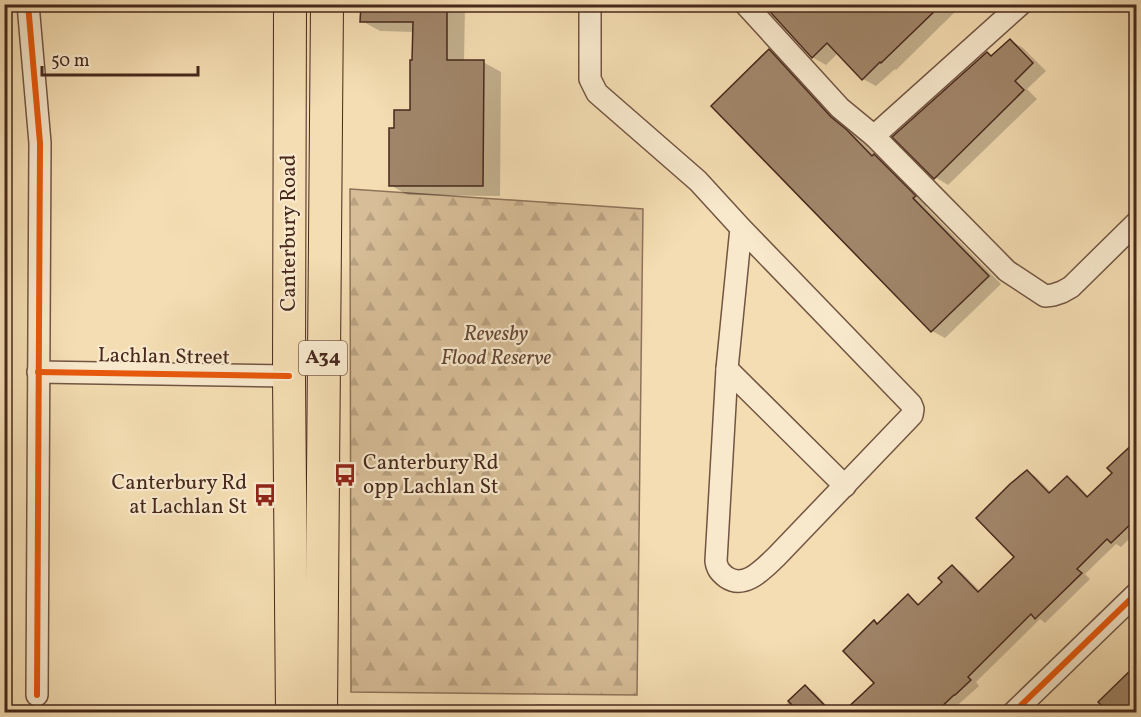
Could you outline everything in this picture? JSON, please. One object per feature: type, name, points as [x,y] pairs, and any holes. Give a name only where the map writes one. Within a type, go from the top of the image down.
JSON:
[{"type":"highway","name":"Canterbury Road","points":[[290,4],[288,376],[292,712]]},
{"type":"highway","name":"Canterbury Road","points":[[321,712],[327,4]]},
{"type":"street","points":[[28,4],[40,143],[37,695]]},
{"type":"street","points":[[590,4],[590,79],[597,93],[698,181],[913,409],[912,415],[777,557],[755,576],[741,581],[730,580],[721,573],[717,567],[716,550],[727,369],[741,228]]},
{"type":"street","points":[[745,4],[840,108],[874,136],[1007,271],[1045,296],[1071,287],[1137,223]]},
{"type":"street","points":[[874,136],[1021,4]]},
{"type":"street","points":[[727,369],[845,486]]},
{"type":"street","name":"Lachlan Street","points":[[38,372],[288,376]]},
{"type":"street","points":[[1024,709],[1137,594]]},
{"type":"green space","name":"Revesby Flood Reserve","points":[[350,189],[643,209],[637,695],[351,692]]},
{"type":"building","points":[[361,4],[447,4],[447,60],[484,60],[483,186],[389,186],[389,128],[394,128],[394,110],[410,110],[413,22],[360,22]]},
{"type":"building","points":[[763,4],[942,4],[862,80],[827,43],[812,58]]},
{"type":"building","points":[[1010,39],[1033,63],[1015,81],[1024,90],[934,179],[892,137],[987,52],[991,56]]},
{"type":"building","points":[[769,49],[831,117],[872,156],[874,154],[916,196],[913,198],[989,276],[931,332],[711,106]]},
{"type":"building","points":[[1137,440],[1137,518],[1111,543],[1107,539],[1077,569],[1082,573],[1035,619],[1031,614],[968,677],[971,680],[955,695],[936,712],[843,712],[874,683],[843,651],[874,620],[877,624],[908,594],[918,605],[942,582],[938,578],[952,565],[978,592],[1014,557],[976,518],[1010,484],[1027,470],[1049,493],[1067,476],[1087,497],[1112,473],[1107,468]]},
{"type":"building","points":[[1137,664],[1137,712],[1108,712],[1098,702]]},
{"type":"building","points":[[805,685],[831,712],[799,712],[788,701]]},
{"type":"cycle path","points":[[28,4],[40,143],[37,695]]},
{"type":"cycle path","points":[[38,372],[289,376]]},
{"type":"cycle path","points":[[1014,712],[1136,594]]},
{"type":"place","name":"Canterbury Rd opp Lachlan St","points":[[345,475]]},
{"type":"place","name":"Canterbury Rd at Lachlan St","points":[[265,495]]}]
